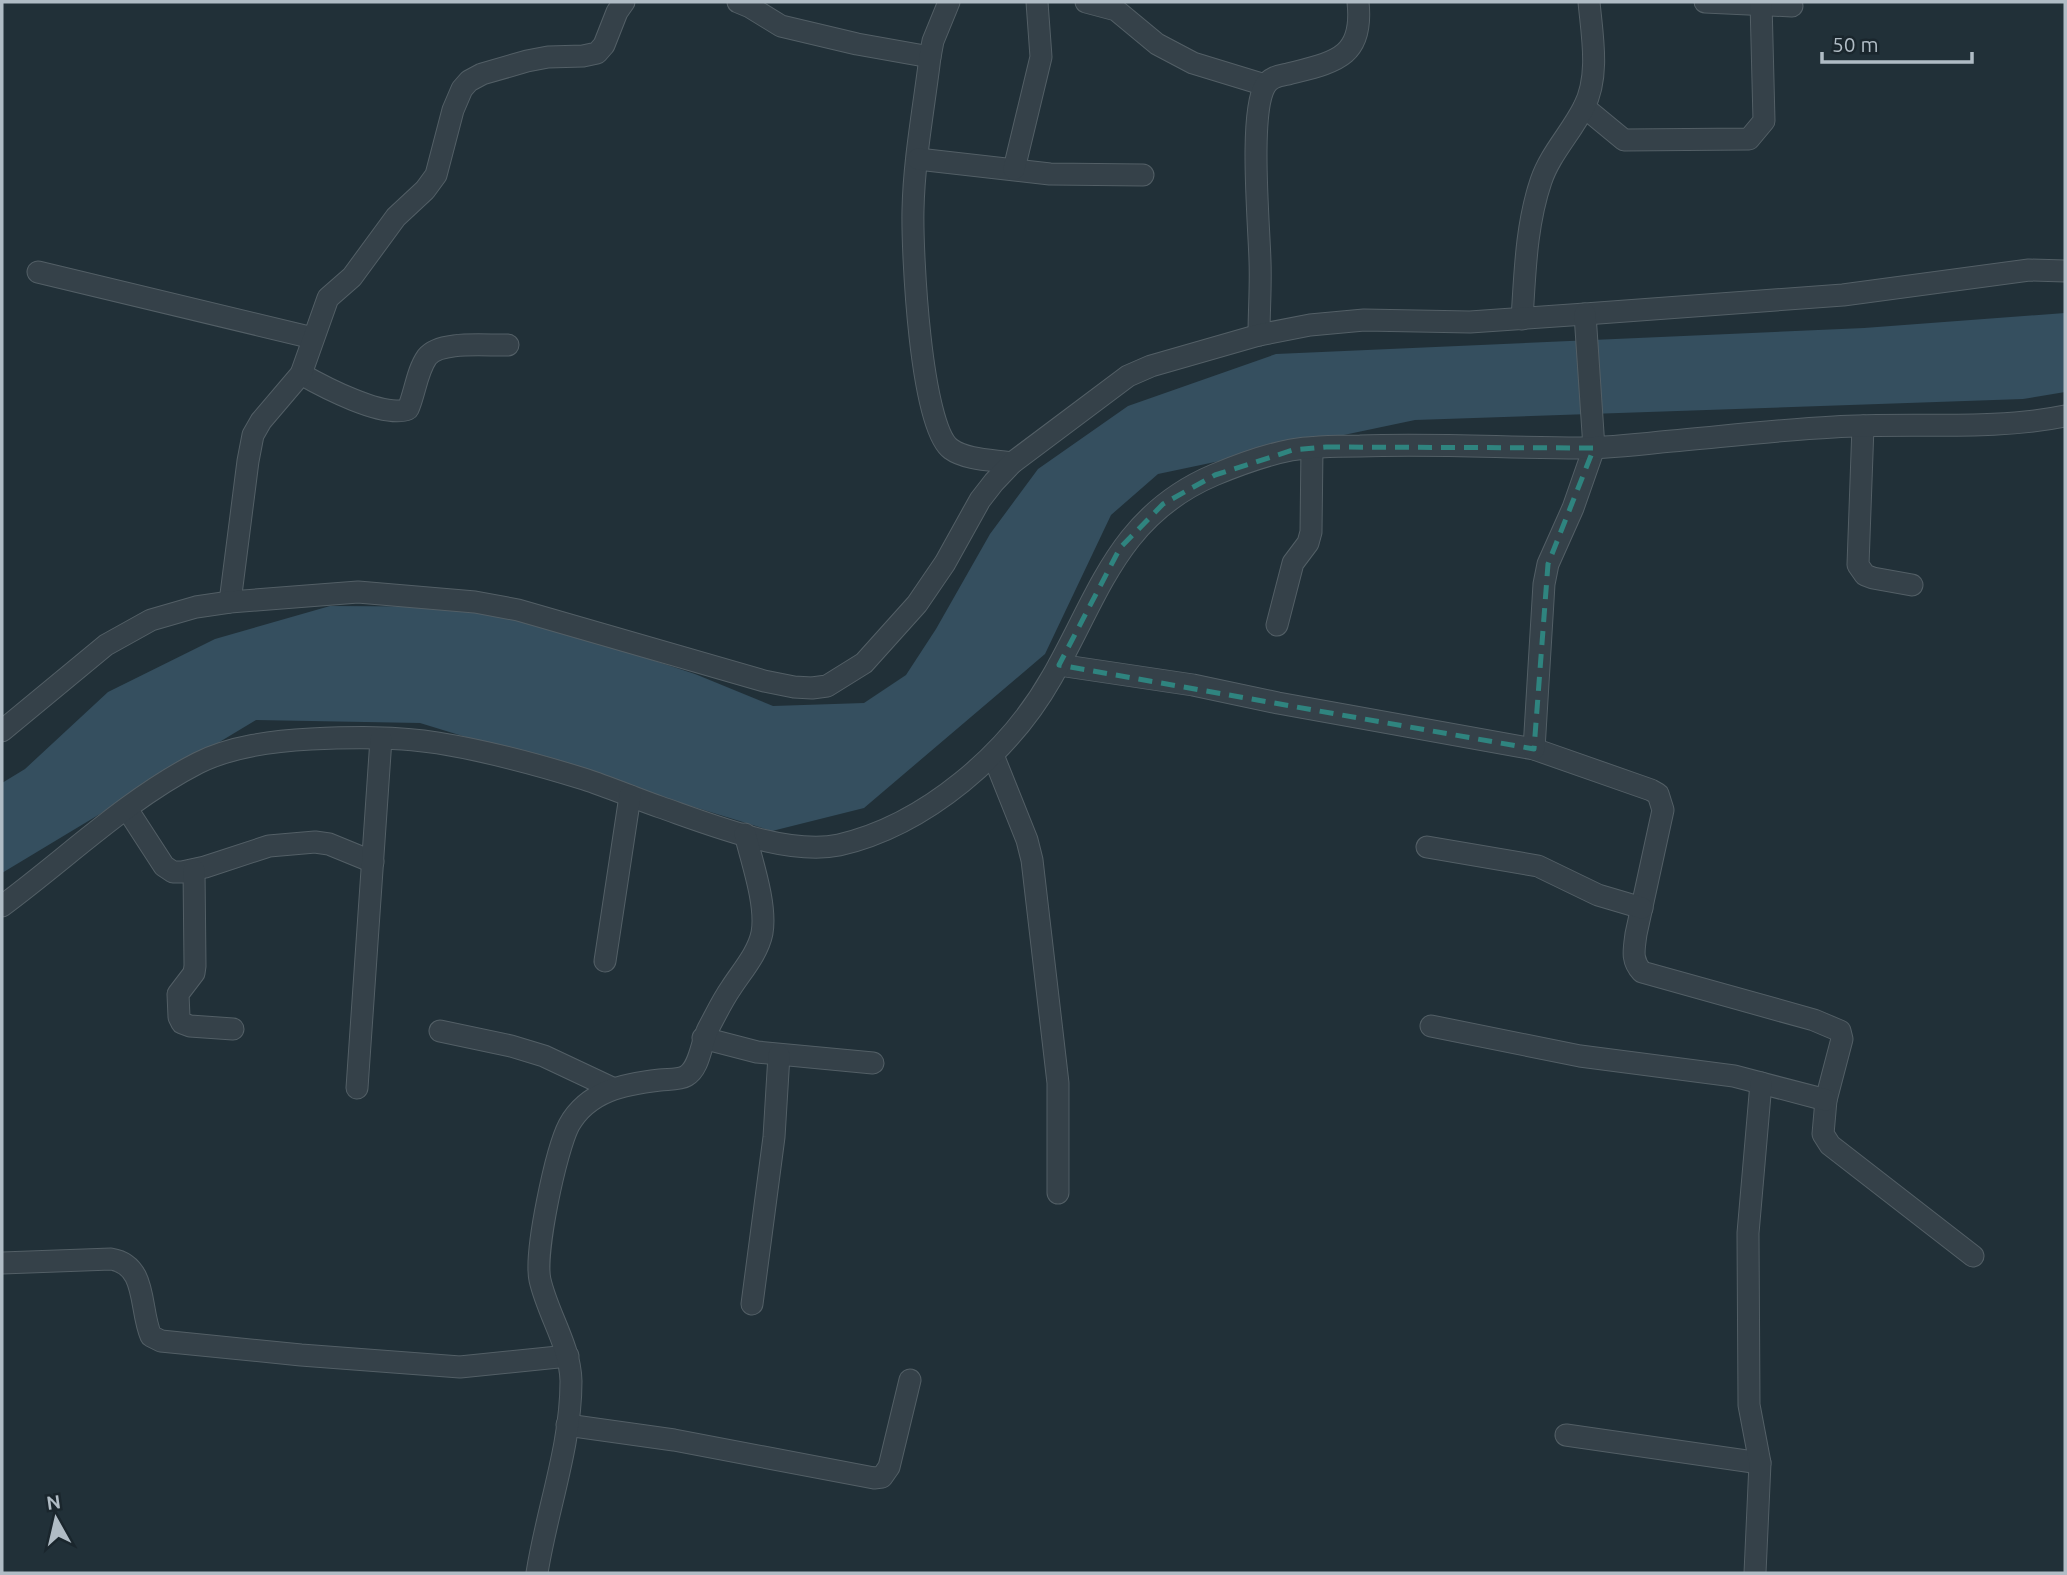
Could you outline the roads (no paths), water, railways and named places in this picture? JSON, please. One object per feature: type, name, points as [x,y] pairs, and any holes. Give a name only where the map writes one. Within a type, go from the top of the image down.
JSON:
[{"type":"street","points":[[230,602],[253,435],[261,421],[301,373],[328,298],[352,277],[396,217],[425,190],[436,175],[453,110],[462,89],[469,81],[482,74],[527,61],[597,53],[604,45],[617,12],[624,2]]},
{"type":"street","points":[[738,2],[781,26],[857,44],[930,57]]},
{"type":"street","points":[[949,2],[933,41],[930,57],[913,210],[922,345],[932,407],[942,438],[951,449],[966,455],[1012,463]]},
{"type":"street","points":[[1014,169],[1041,57],[1037,2]]},
{"type":"street","points":[[1086,2],[1116,10],[1157,44],[1193,63],[1265,85]]},
{"type":"street","points":[[1259,335],[1258,118],[1265,85],[1272,78],[1318,66],[1346,52],[1357,36],[1360,22],[1358,2]]},
{"type":"street","points":[[1522,319],[1529,234],[1541,181],[1590,94],[1594,38],[1589,2]]},
{"type":"street","points":[[1705,2],[1792,6]]},
{"type":"street","points":[[1584,107],[1625,140],[1749,139],[1764,121],[1761,3]]},
{"type":"street","points":[[918,159],[1050,174],[1143,175]]},
{"type":"street","points":[[2,731],[106,645],[151,620],[196,607],[230,602],[358,592],[475,602],[518,610],[764,681],[794,687],[827,686],[864,663],[917,604],[945,563],[980,500],[1012,463],[1128,376],[1151,366],[1259,335],[1310,325],[1364,320],[1586,321],[1843,295],[2029,270],[2065,271]]},
{"type":"street","points":[[38,272],[313,338]]},
{"type":"street","points":[[1534,749],[1544,584],[1548,564],[1573,508],[1594,443],[1586,321]]},
{"type":"street","points":[[301,373],[325,387],[378,408],[399,413],[408,409],[426,358],[435,350],[447,346],[508,345]]},
{"type":"street","points":[[2,906],[172,777],[226,751],[296,740],[357,737],[434,742],[530,763],[745,834],[810,848],[835,846],[859,839],[898,823],[934,801],[993,755],[1036,704],[1120,548],[1163,504],[1189,487],[1215,475],[1293,450],[1384,445],[1594,443],[1813,428],[2043,420],[2065,416]]},
{"type":"street","points":[[1863,426],[1858,565],[1865,575],[1872,578],[1912,585]]},
{"type":"street","points":[[1277,625],[1293,563],[1308,543],[1311,532],[1312,448]]},
{"type":"street","points":[[1059,665],[1193,685],[1534,749],[1658,794],[1663,810],[1633,955],[1634,964],[1642,972],[1814,1020],[1840,1031],[1842,1039],[1826,1100],[1823,1134],[1830,1145],[1973,1256]]},
{"type":"street","points":[[357,1088],[381,738]]},
{"type":"street","points":[[993,755],[1027,840],[1032,860],[1058,1083],[1058,1193]]},
{"type":"street","points":[[605,961],[630,796]]},
{"type":"street","points":[[127,809],[164,866],[173,872],[194,870],[269,846],[303,843],[329,844],[373,862]]},
{"type":"street","points":[[537,1573],[542,1541],[562,1464],[571,1379],[568,1356],[540,1279],[540,1243],[560,1153],[569,1125],[594,1098],[612,1088],[632,1083],[684,1078],[692,1071],[703,1038],[758,946],[762,933],[762,907],[745,834]]},
{"type":"street","points":[[1427,847],[1538,866],[1598,895],[1642,908]]},
{"type":"street","points":[[194,870],[195,966],[194,973],[178,994],[179,1017],[182,1023],[190,1026],[233,1029]]},
{"type":"street","points":[[1431,1026],[1580,1056],[1686,1068],[1826,1100]]},
{"type":"street","points":[[440,1031],[544,1056],[612,1088]]},
{"type":"street","points":[[703,1038],[757,1052],[873,1063]]},
{"type":"street","points":[[752,1304],[774,1137],[779,1055]]},
{"type":"street","points":[[1755,1573],[1760,1463],[1749,1405],[1747,1312],[1748,1233],[1761,1083]]},
{"type":"street","points":[[2,1263],[111,1259],[123,1261],[131,1268],[139,1284],[151,1336],[161,1341],[460,1367],[568,1356]]},
{"type":"street","points":[[567,1425],[674,1440],[874,1478],[883,1477],[889,1467],[910,1380]]},
{"type":"street","points":[[1566,1435],[1760,1463]]},
{"type":"water","points":[[2065,313],[2065,392],[2023,399],[1415,420],[1158,474],[1111,515],[1045,654],[864,808],[772,831],[420,723],[256,720],[2,873],[2,783],[25,769],[108,692],[215,639],[330,606],[490,607],[695,674],[773,706],[864,703],[906,675],[936,629],[990,534],[1038,469],[1128,406],[1276,354],[1864,328]]}]
